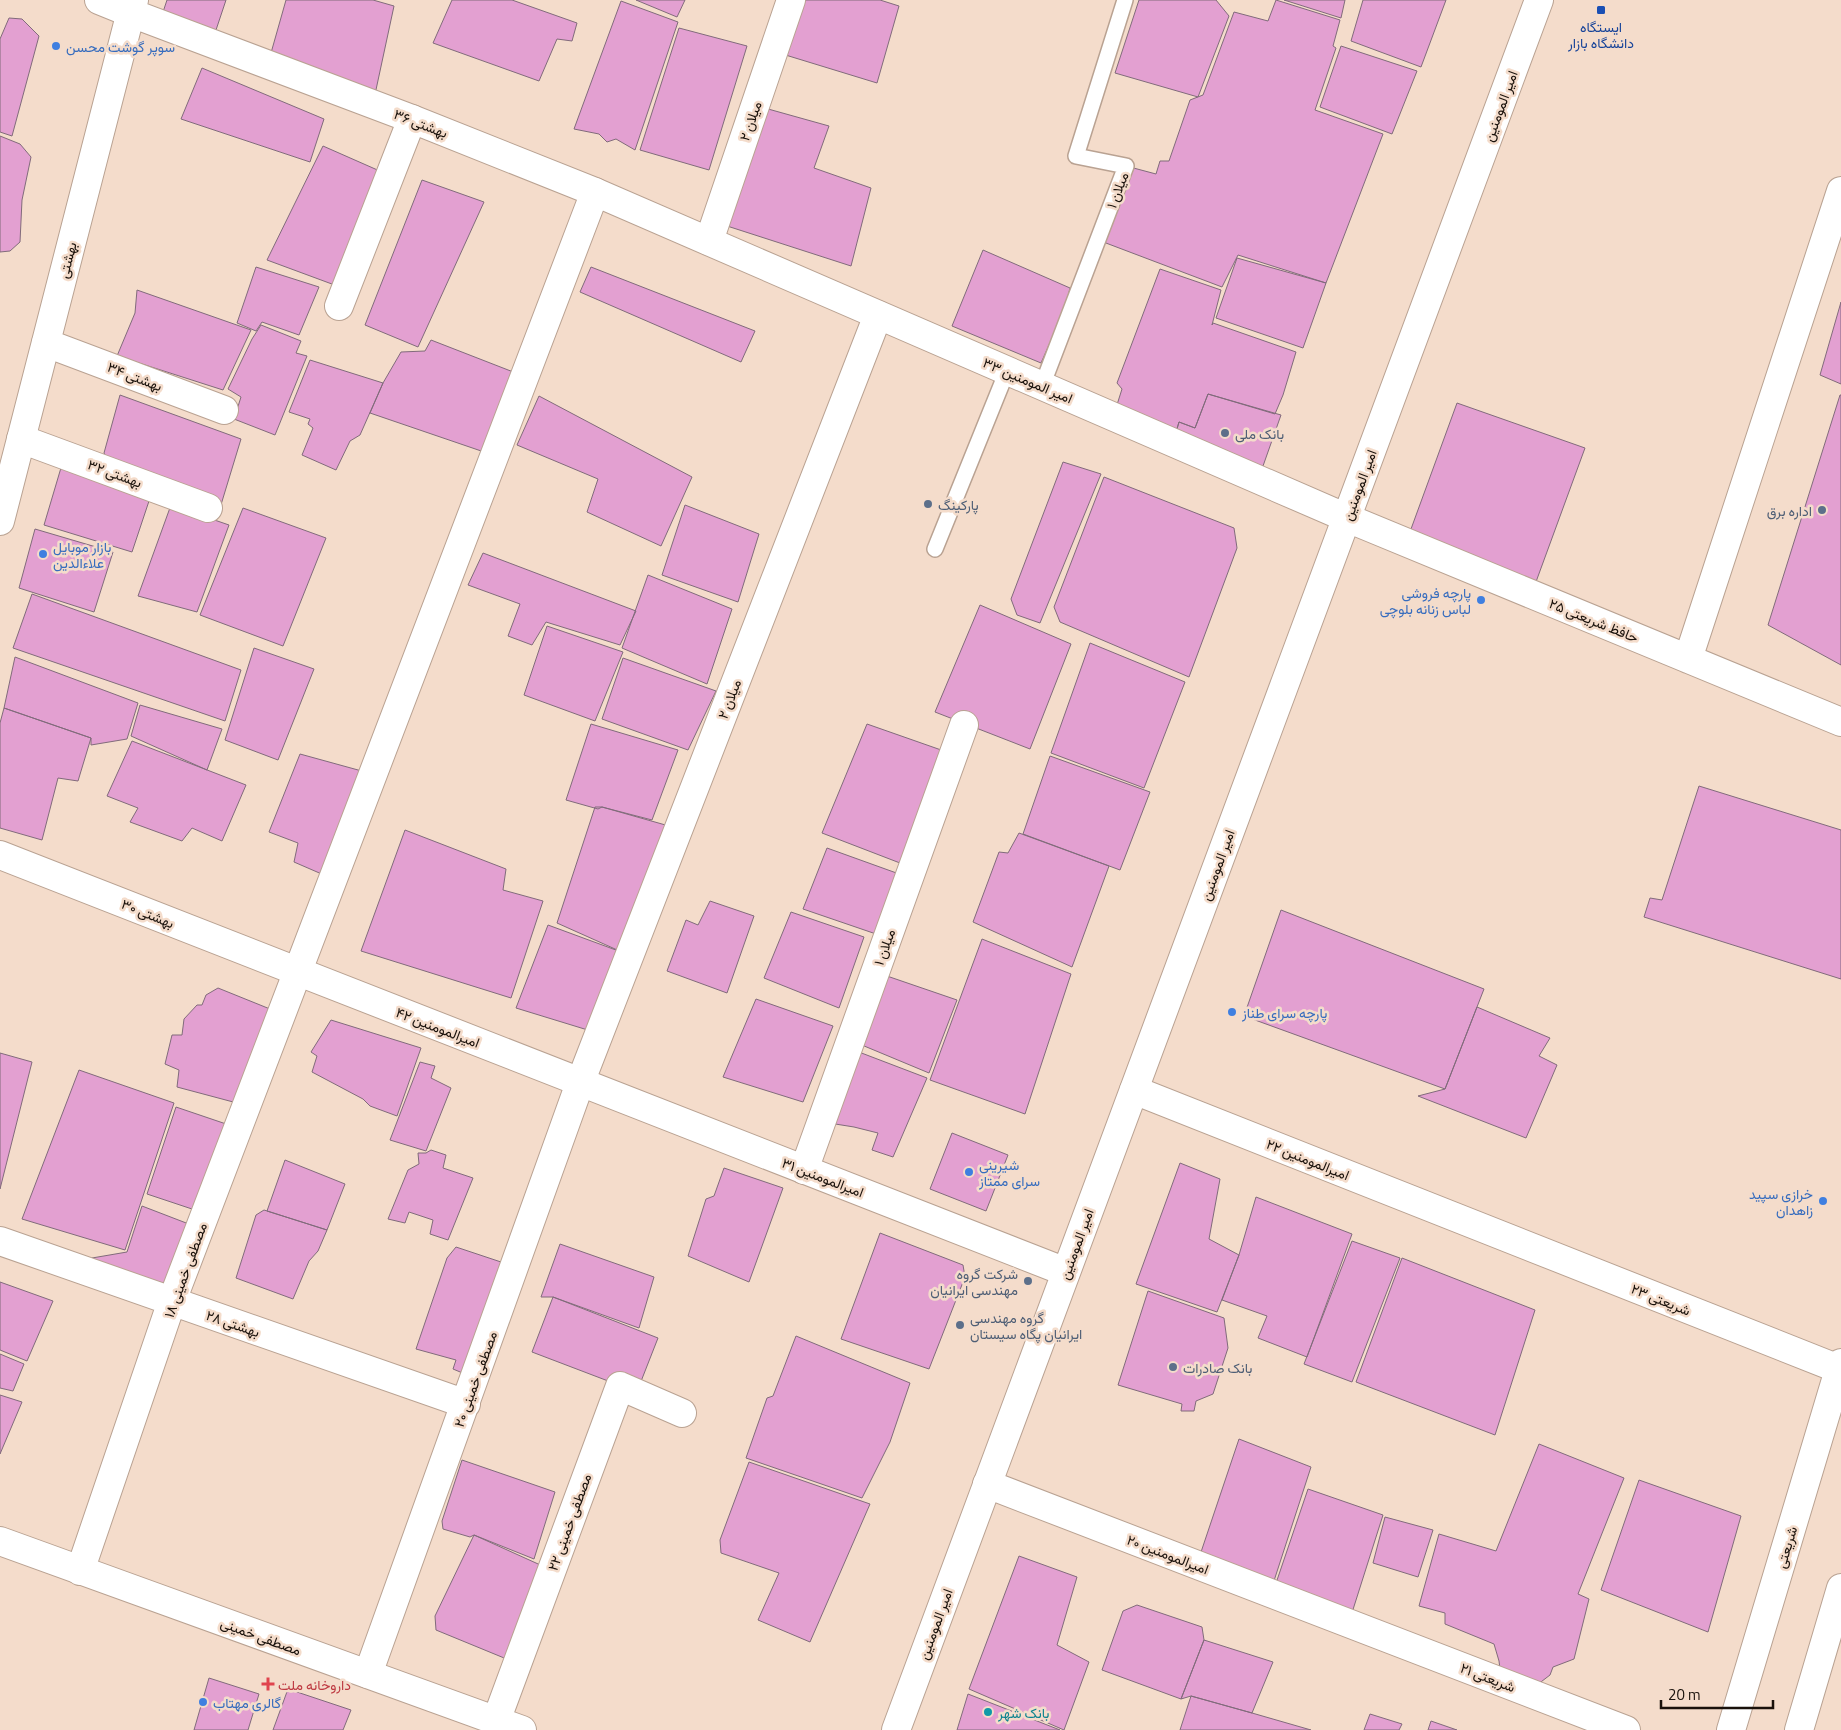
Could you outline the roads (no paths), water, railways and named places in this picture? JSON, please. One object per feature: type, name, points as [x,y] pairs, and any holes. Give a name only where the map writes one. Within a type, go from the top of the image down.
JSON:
[{"type":"street","name":"بهشتی ۳۶","points":[[99,0],[132,6],[595,192],[709,241]]},
{"type":"street","name":"میلان ۲","points":[[709,241],[791,0]]},
{"type":"street","name":"امیر المومنین","points":[[896,1730],[1539,0]]},
{"type":"street","name":"بهشتی","points":[[0,521],[132,6]]},
{"type":"street","points":[[340,306],[412,119]]},
{"type":"street","points":[[1688,659],[1841,191]]},
{"type":"street","name":"مصطفی خمینی ۱۸","points":[[80,1571],[172,1302],[595,192]]},
{"type":"street","name":"امیر المومنین ۳۳","points":[[709,241],[1347,518]]},
{"type":"street","name":"میلان ۲","points":[[580,1083],[878,315]]},
{"type":"street","name":"بهشتی ۳۴","points":[[46,343],[224,410]]},
{"type":"street","name":"بهشتی ۳۲","points":[[21,439],[208,508]]},
{"type":"street","name":"حافظ شریعتی ۲۵","points":[[1347,518],[1841,722]]},
{"type":"street","name":"میلان ۱","points":[[804,1170],[964,725]]},
{"type":"street","name":"بهشتی ۳۰","points":[[0,855],[297,972]]},
{"type":"street","name":"امیرالمومنین ۴۲","points":[[297,972],[580,1083]]},
{"type":"street","name":"امیرالمومنین ۳۱","points":[[580,1083],[1066,1272]]},
{"type":"street","name":"مصطفی خمینی ۲۰","points":[[368,1674],[580,1083]]},
{"type":"street","name":"امیرالمومنین ۲۲","points":[[1134,1090],[1483,1228]]},
{"type":"street","name":"شریعتی ۲۳","points":[[1483,1228],[1840,1366]]},
{"type":"street","name":"بهشتی ۲۸","points":[[0,1241],[466,1404]]},
{"type":"street","name":"شریعتی","points":[[1731,1730],[1840,1366]]},
{"type":"street","name":"مصطفی خمینی ۲۲","points":[[496,1721],[620,1386],[682,1412]]},
{"type":"street","name":"امیرالمومنین ۲۰","points":[[987,1484],[1350,1624]]},
{"type":"street","name":"مصطفی خمینی","points":[[0,1541],[522,1730]]},
{"type":"street","points":[[1799,1730],[1841,1588]]},
{"type":"street","name":"شریعتی ۲۱","points":[[1350,1624],[1626,1730]]},
{"type":"lane","name":"میلان ۱","points":[[1042,386],[1126,166],[1076,156],[1125,0]]},
{"type":"lane","points":[[935,549],[1007,371]]},
{"type":"place","name":"ایستگاه دانشگاه بازار","points":[[1601,10]]},
{"type":"place","name":"سوپر گوشت محسن","points":[[56,46]]},
{"type":"place","name":"بانک ملی","points":[[1225,433]]},
{"type":"place","name":"پارکینگ","points":[[928,504]]},
{"type":"place","name":"اداره برق","points":[[1822,510]]},
{"type":"place","name":"بازار موبایل علاءالدین","points":[[43,554]]},
{"type":"place","name":"پارچه فروشی لباس زنانه بلوچی","points":[[1481,600]]},
{"type":"place","name":"پارچه سرای طناز","points":[[1232,1012]]},
{"type":"place","name":"شیرینی سرای ممتاز","points":[[969,1172]]},
{"type":"place","name":"خرازی سپید زاهدان","points":[[1823,1201]]},
{"type":"place","name":"شرکت گروه مهندسی ایرانیان","points":[[1028,1281]]},
{"type":"place","name":"گروه مهندسی ایرانیان پگاه سیستان","points":[[960,1325]]},
{"type":"place","name":"بانک صادرات","points":[[1173,1367]]},
{"type":"place","name":"داروخانه ملت","points":[[268,1684]]},
{"type":"place","name":"گالری مهتاب","points":[[203,1702]]},
{"type":"place","name":"بانک شهر","points":[[988,1712]]}]
